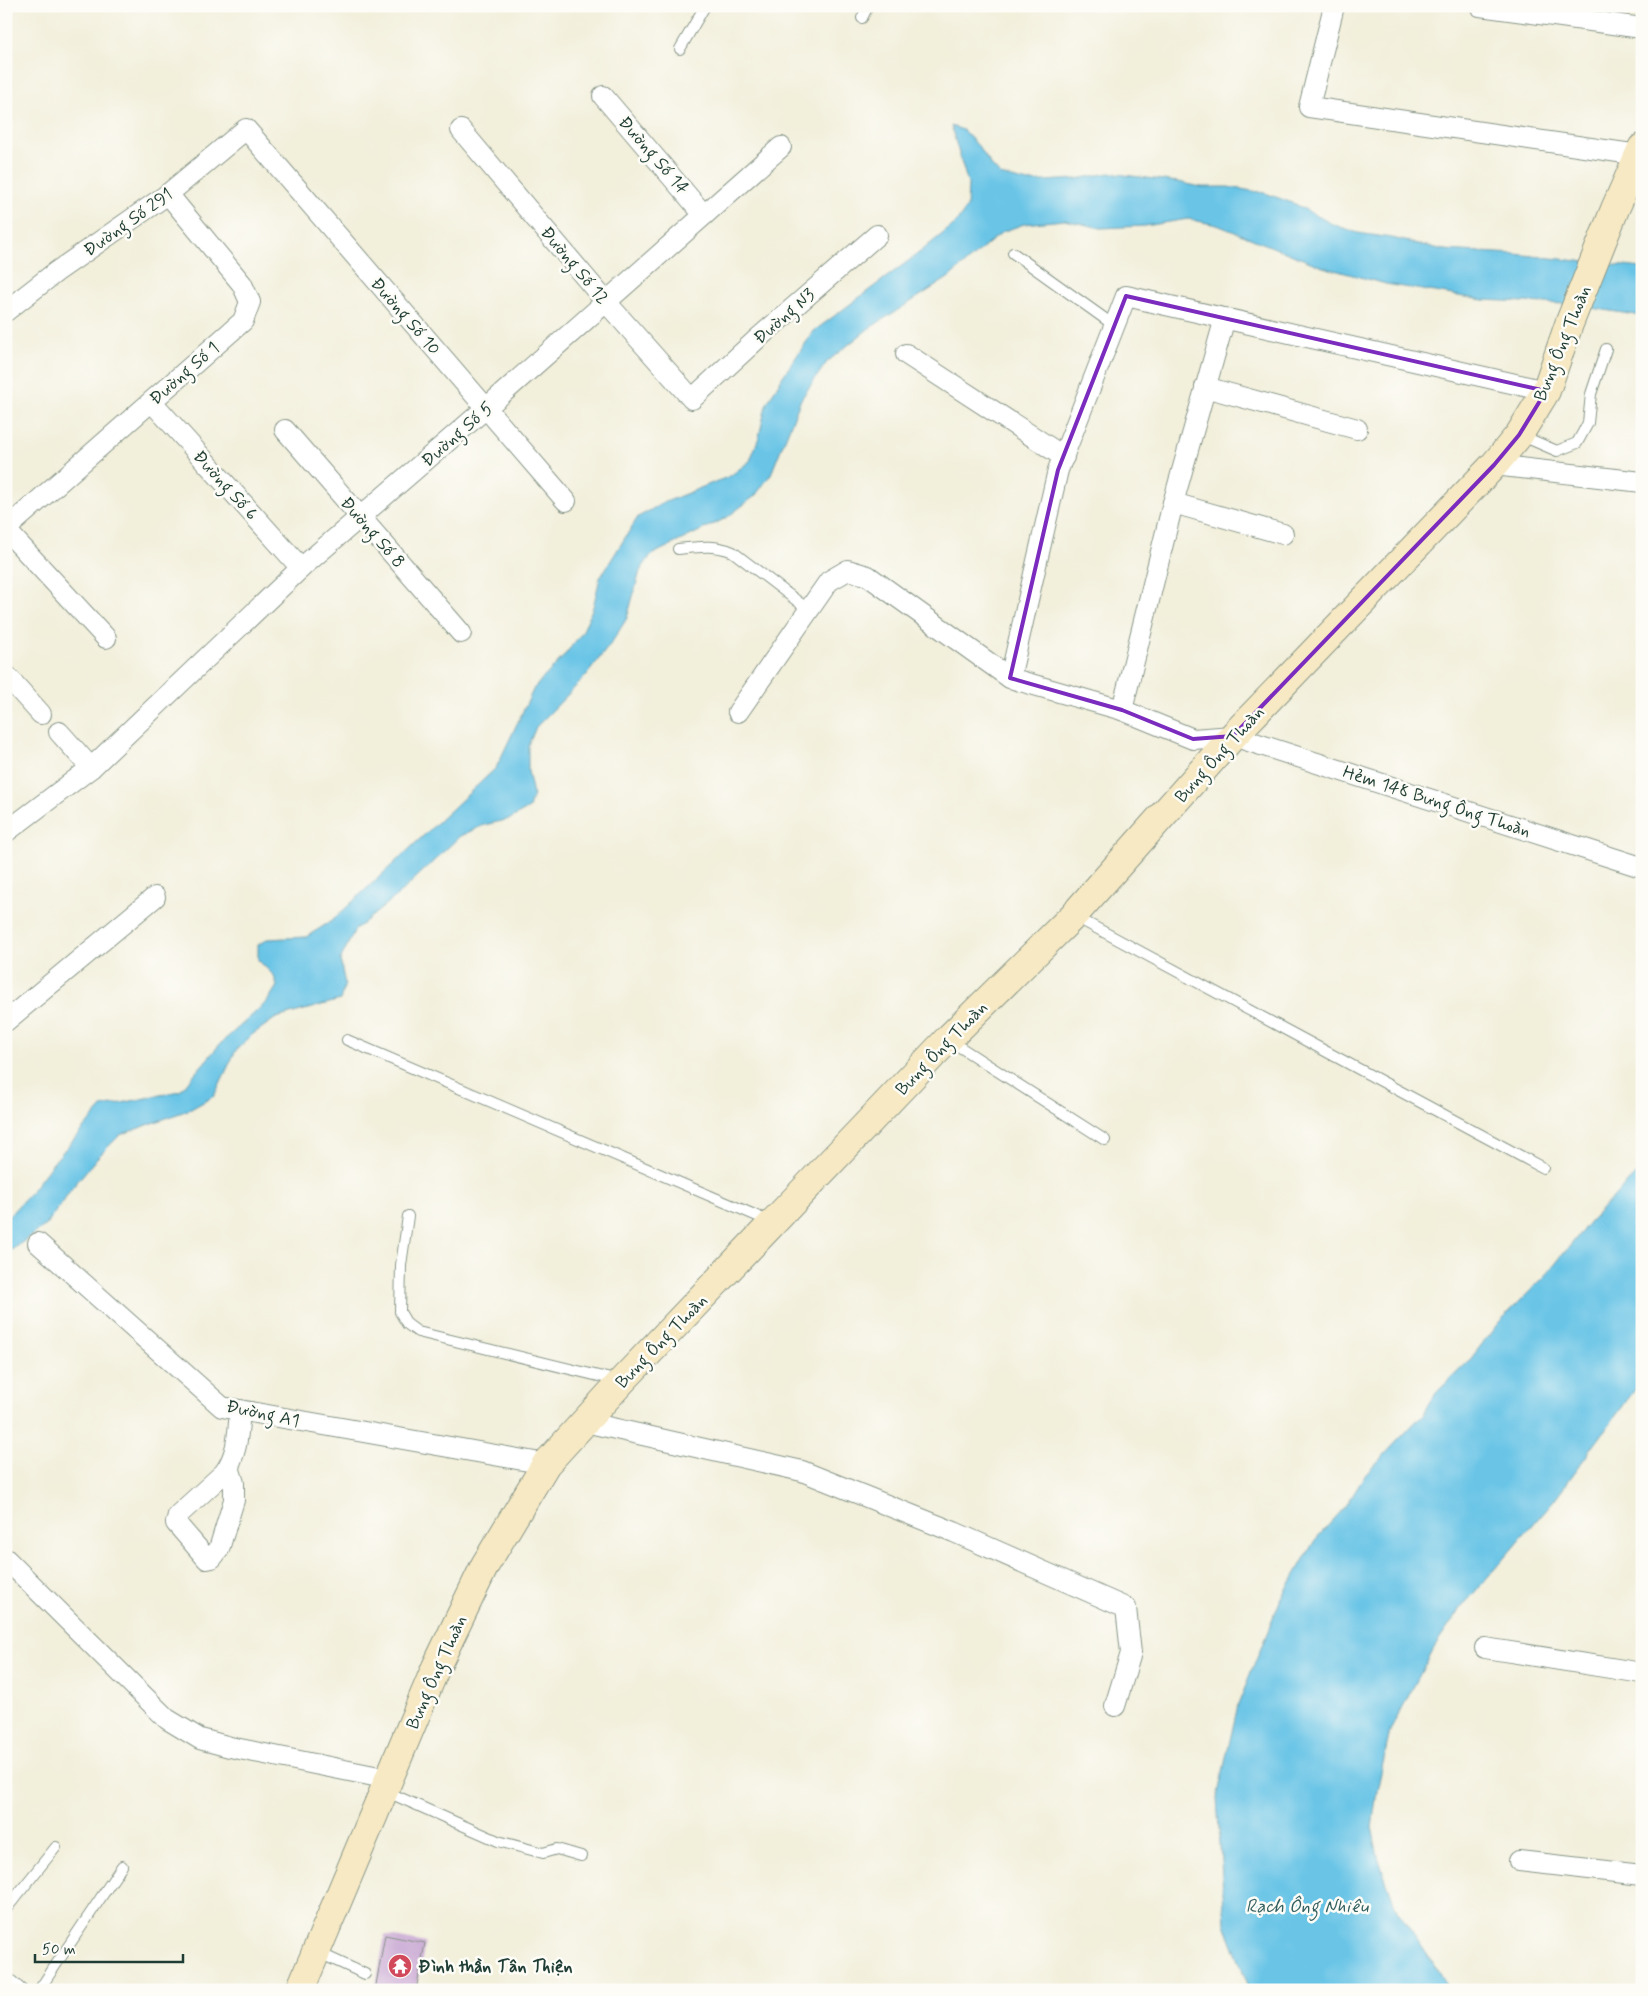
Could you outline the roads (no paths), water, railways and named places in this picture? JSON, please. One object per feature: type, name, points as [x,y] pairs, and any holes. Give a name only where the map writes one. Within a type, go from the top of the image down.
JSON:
[{"type":"street","points":[[1334,6],[1309,107],[1641,153]]},
{"type":"street","points":[[1480,6],[1642,28]]},
{"type":"street","name":"Đường Số 14","points":[[603,96],[704,215]]},
{"type":"street","name":"Đường Số 291","points":[[6,310],[56,272],[168,194],[246,130]]},
{"type":"street","name":"Đường Số 10","points":[[246,130],[566,501]]},
{"type":"street","name":"Đường Số 12","points":[[461,130],[606,302],[692,399]]},
{"type":"street","name":"Đường Số 5","points":[[6,832],[91,768],[301,568],[486,409],[781,147]]},
{"type":"street","name":"Bưng Ông Thoàn","points":[[300,1990],[436,1667],[485,1565],[546,1464],[621,1382],[948,1039],[1073,916],[1233,736],[1494,465],[1519,435],[1546,391],[1569,324],[1615,209],[1641,153]]},
{"type":"street","name":"Đường Số 1","points":[[6,530],[243,321],[250,302],[242,284],[168,194]]},
{"type":"street","name":"Đường N3","points":[[692,399],[756,340],[877,235]]},
{"type":"street","points":[[1010,678],[1058,470],[1126,296],[1546,391]]},
{"type":"street","points":[[1122,710],[1173,503],[1224,318]]},
{"type":"street","points":[[906,354],[1064,457]]},
{"type":"street","points":[[1205,387],[1357,429]]},
{"type":"street","name":"Đường Số 6","points":[[152,402],[301,568]]},
{"type":"street","name":"Đường Số 8","points":[[285,430],[461,633]]},
{"type":"street","points":[[1494,465],[1642,482]]},
{"type":"street","points":[[1173,503],[1283,534]]},
{"type":"street","points":[[6,530],[106,638]]},
{"type":"street","points":[[738,712],[829,581],[848,570],[868,576],[1010,678],[1122,710],[1193,740],[1233,736]]},
{"type":"street","points":[[6,676],[41,714]]},
{"type":"street","points":[[59,732],[91,768]]},
{"type":"street","name":"Hẻm 148 Bưng Ông Thoàn","points":[[1233,736],[1640,867]]},
{"type":"street","points":[[6,1021],[155,897]]},
{"type":"street","name":"Đường A1","points":[[38,1243],[222,1407],[546,1464]]},
{"type":"street","points":[[229,1467],[236,1447],[240,1410]]},
{"type":"street","points":[[585,1422],[802,1472],[954,1532],[1126,1608],[1131,1653],[1115,1706]]},
{"type":"street","points":[[6,1559],[167,1718],[200,1739],[386,1785]]},
{"type":"street","points":[[1485,1648],[1642,1673]]},
{"type":"street","points":[[1519,1861],[1642,1875]]},
{"type":"lane","points":[[680,49],[704,6]]},
{"type":"lane","points":[[862,18],[868,6]]},
{"type":"lane","points":[[1013,253],[1115,326]]},
{"type":"lane","points":[[1519,435],[1557,451],[1577,443],[1588,424],[1591,394],[1606,349]]},
{"type":"lane","points":[[678,549],[706,546],[720,547],[732,552],[809,610]]},
{"type":"lane","points":[[1073,916],[1543,1168]]},
{"type":"lane","points":[[948,1039],[1105,1140]]},
{"type":"lane","points":[[347,1040],[774,1223]]},
{"type":"lane","points":[[408,1216],[401,1265],[400,1312],[407,1324],[418,1332],[621,1382]]},
{"type":"lane","points":[[386,1785],[498,1841],[542,1853],[557,1849],[581,1856]]},
{"type":"lane","points":[[6,1909],[56,1847]]},
{"type":"lane","points":[[39,1990],[122,1866]]},
{"type":"lane","points":[[316,1952],[365,1974]]},
{"type":"lane","points":[[6,1976],[22,1990]]},
{"type":"water","points":[[951,126],[963,130],[980,148],[1000,175],[1028,182],[1077,179],[1109,173],[1201,187],[1228,187],[1265,193],[1295,204],[1332,224],[1358,233],[1392,238],[1444,250],[1515,254],[1642,268],[1642,316],[1566,304],[1483,300],[1386,284],[1323,267],[1217,225],[1188,219],[1145,226],[1101,228],[1064,220],[1024,224],[1002,232],[948,278],[868,329],[827,362],[801,399],[771,474],[755,496],[726,518],[651,555],[640,571],[627,618],[612,642],[585,677],[536,727],[528,746],[528,771],[533,794],[529,808],[510,819],[484,825],[460,836],[399,894],[355,930],[340,960],[345,984],[340,1000],[276,1018],[253,1034],[236,1050],[214,1096],[191,1109],[120,1135],[96,1159],[72,1188],[46,1225],[6,1254],[6,1219],[102,1107],[180,1091],[221,1043],[267,1002],[277,986],[274,976],[258,960],[258,945],[267,939],[306,937],[333,920],[496,768],[534,688],[582,633],[593,607],[600,578],[638,517],[663,503],[730,476],[750,461],[759,437],[766,405],[783,376],[814,331],[956,223],[967,207],[968,184]]},
{"type":"water","name":"Rạch Ông Nhiêu","points":[[1642,1168],[1642,1380],[1554,1500],[1461,1608],[1434,1648],[1390,1731],[1377,1791],[1372,1827],[1379,1861],[1397,1910],[1451,1990],[1250,1990],[1225,1924],[1217,1798],[1238,1705],[1280,1601],[1315,1540],[1346,1506],[1366,1474],[1424,1413],[1436,1393],[1469,1361],[1499,1322],[1547,1274],[1591,1220]]},
{"type":"place","name":"Đình thần Tân Thiện","points":[[400,1966]]}]
